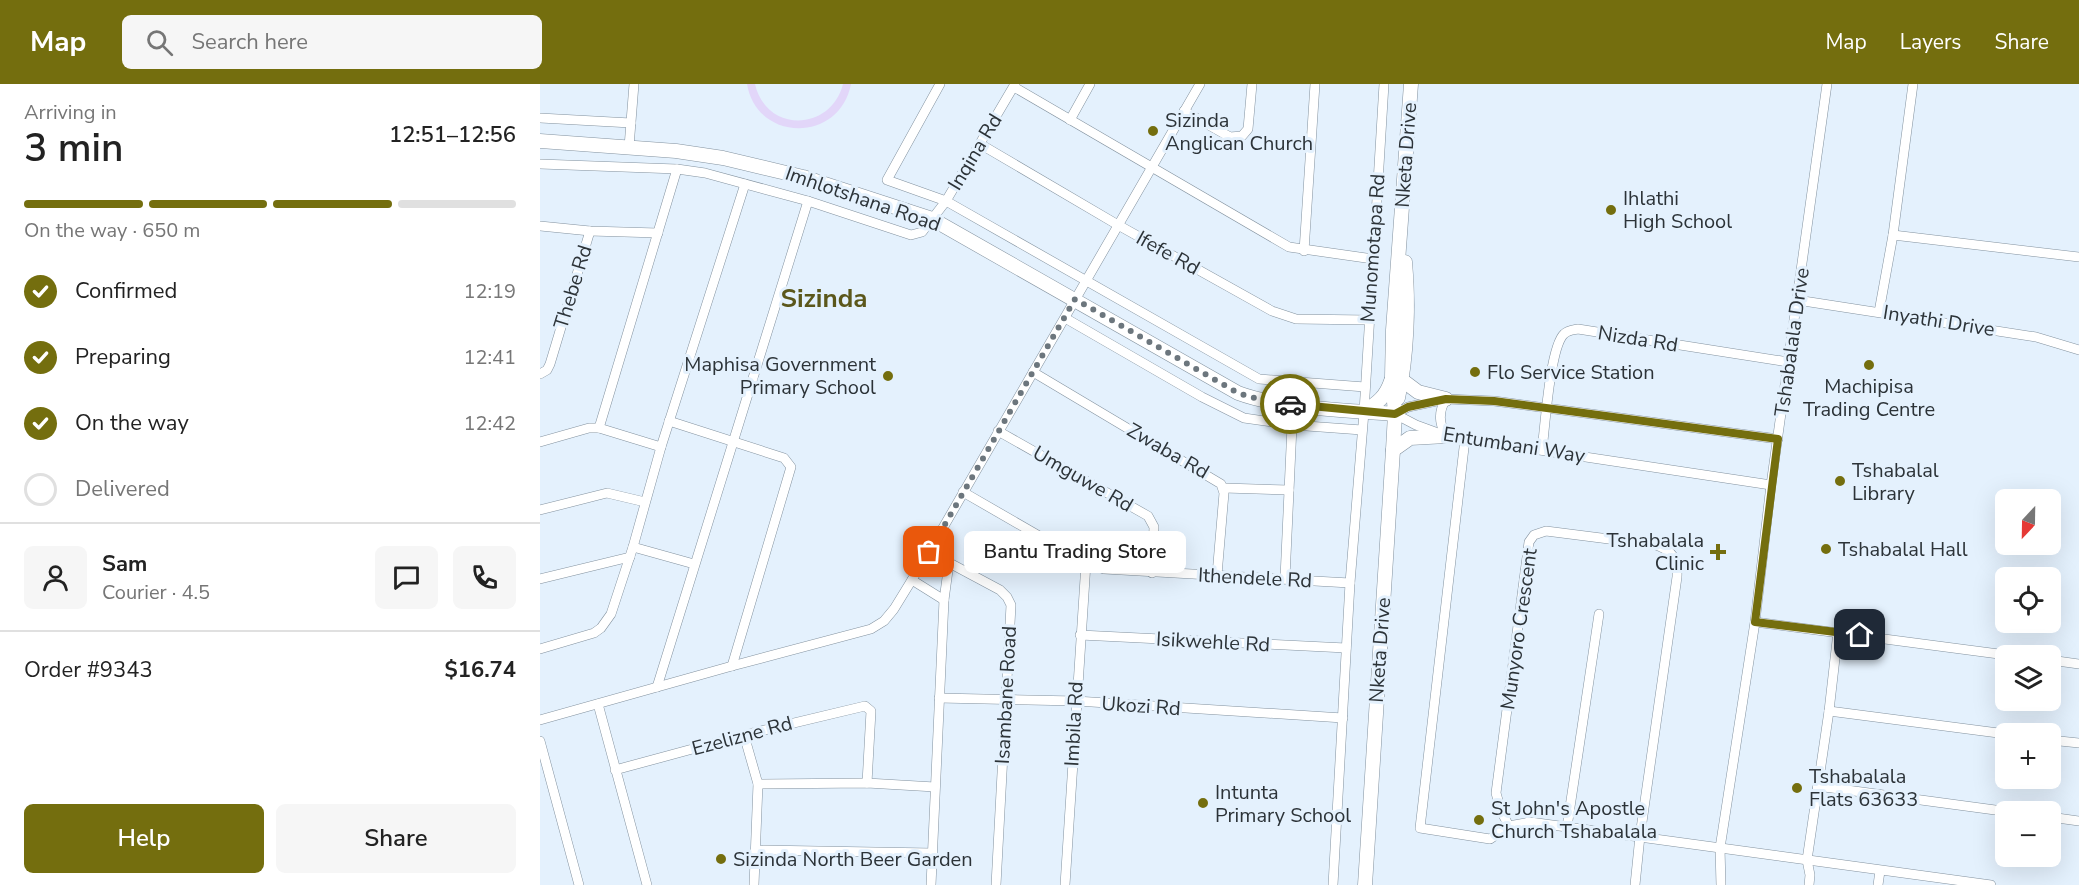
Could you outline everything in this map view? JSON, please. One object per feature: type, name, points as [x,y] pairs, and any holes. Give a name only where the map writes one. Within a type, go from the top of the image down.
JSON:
[{"type":"street","points":[[629,147],[634,84]]},
{"type":"street","points":[[940,84],[887,180],[946,201],[1259,379],[1365,387]]},
{"type":"street","points":[[1070,120],[1090,84]]},
{"type":"street","points":[[540,720],[871,629],[884,621],[929,552],[1200,84]]},
{"type":"street","points":[[1184,111],[1230,136],[1242,136],[1248,129],[1252,84]]},
{"type":"street","points":[[1304,251],[1315,84]]},
{"type":"street","name":"Munomotapa Rd","points":[[1333,885],[1350,583],[1364,412],[1384,84]]},
{"type":"street","name":"Nketa Drive","points":[[1365,885],[1397,379],[1393,330],[1411,84]]},
{"type":"street","name":"Tshabalala Drive","points":[[1721,885],[1720,848],[1755,622],[1771,485],[1827,84]]},
{"type":"street","points":[[1879,312],[1893,235],[1913,84]]},
{"type":"street","points":[[1014,85],[1289,247],[1304,251],[1373,259]]},
{"type":"street","name":"Inqina Rd","points":[[807,201],[911,235],[922,232],[946,201],[1014,85]]},
{"type":"street","points":[[540,118],[631,123]]},
{"type":"street","name":"Imhlotshana Road","points":[[540,141],[695,154],[767,167],[932,219],[1238,393],[1261,400],[1395,414]]},
{"type":"street","name":"Ifefe Rd","points":[[980,144],[1118,225],[1284,316],[1296,319],[1368,320]]},
{"type":"street","points":[[540,164],[705,173],[807,201],[657,687]]},
{"type":"street","points":[[599,428],[677,170]]},
{"type":"street","points":[[540,649],[584,636],[601,628],[611,614],[633,547],[669,420],[744,184]]},
{"type":"street","points":[[540,226],[590,231],[658,233]]},
{"type":"street","name":"Thebe Rd","points":[[540,374],[547,370],[550,364],[590,231]]},
{"type":"street","points":[[1893,235],[2079,258]]},
{"type":"street","name":"Inyathi Drive","points":[[1797,300],[2036,337],[2079,350]]},
{"type":"street","points":[[1065,318],[1238,416],[1293,425],[1362,430]]},
{"type":"street","name":"Nizda Rd","points":[[1548,407],[1555,352],[1563,334],[1570,330],[1578,329],[1788,362]]},
{"type":"street","name":"Zwaba Rd","points":[[1033,372],[1217,480],[1224,488],[1217,575]]},
{"type":"street","points":[[1364,412],[1379,402],[1397,379],[1418,392],[1446,399],[1442,406],[1440,421],[1446,436],[1410,438],[1393,450]]},
{"type":"street","name":"Entumbani Way","points":[[1395,414],[1408,407],[1446,399],[1494,401],[1778,439]]},
{"type":"street","points":[[1284,579],[1293,404]]},
{"type":"street","points":[[1542,450],[1548,407]]},
{"type":"street","name":"Entumbani Way","points":[[1395,414],[1446,436],[1771,485]]},
{"type":"street","points":[[669,420],[784,458],[788,460],[791,467],[732,666]]},
{"type":"street","points":[[540,442],[590,428],[599,428],[661,447]]},
{"type":"street","name":"Umguwe Rd","points":[[998,431],[1148,516],[1154,526],[1152,573]]},
{"type":"street","points":[[1465,439],[1420,828],[1490,839],[1509,826],[1530,822],[1991,885]]},
{"type":"street","points":[[1224,488],[1289,490]]},
{"type":"street","name":"Ithendele Rd","points":[[963,492],[1086,563],[1110,570],[1350,583]]},
{"type":"street","points":[[540,510],[608,493],[645,502]]},
{"type":"street","name":"Munyoro Crescent","points":[[1509,826],[1501,811],[1496,793],[1529,542],[1534,535],[1546,531],[1656,545],[1668,549],[1678,564],[1635,885]]},
{"type":"street","points":[[633,547],[694,564]]},
{"type":"street","name":"Isambane Road","points":[[929,552],[1000,590],[1011,605],[996,885]]},
{"type":"street","points":[[540,579],[630,557]]},
{"type":"street","points":[[931,885],[944,600],[949,562]]},
{"type":"street","name":"Imbila Rd","points":[[1065,885],[1086,563]]},
{"type":"street","points":[[912,580],[944,600]]},
{"type":"street","points":[[1567,827],[1599,614]]},
{"type":"street","points":[[1755,622],[1995,653]]},
{"type":"street","points":[[1809,885],[1807,860],[1838,632]]},
{"type":"street","name":"Isikwehle Rd","points":[[1080,635],[1346,648]]},
{"type":"street","points":[[2061,662],[2079,664]]},
{"type":"street","name":"Ukozi Rd","points":[[939,698],[1076,701],[1343,718]]},
{"type":"street","points":[[598,704],[647,885]]},
{"type":"street","name":"Ezelizne Rd","points":[[615,770],[861,706],[869,707],[871,711],[867,783]]},
{"type":"street","points":[[1829,711],[1995,733]]},
{"type":"street","points":[[744,735],[758,784],[754,885]]},
{"type":"street","points":[[540,741],[579,885]]},
{"type":"street","points":[[2061,741],[2079,743]]},
{"type":"street","points":[[758,784],[867,783],[935,787]]},
{"type":"street","points":[[1818,786],[1995,810]]},
{"type":"street","points":[[2061,819],[2079,821]]},
{"type":"street","points":[[756,850],[932,853]]},
{"type":"street","points":[[1878,885],[1880,871]]},
{"type":"shaded area","points":[[747,84],[755,84],[761,100],[772,111],[785,118],[799,120],[813,118],[826,111],[836,100],[843,84],[851,84],[844,103],[832,117],[816,125],[799,128],[781,125],[766,117],[754,103]]},
{"type":"way so far","points":[[929,552],[1075,299],[1238,393],[1261,400],[1290,404]]},
{"type":"place","name":"Sizinda Anglican Church","points":[[1153,131]]},
{"type":"place","name":"Ihlathi High School","points":[[1611,210]]},
{"type":"place","name":"Machipisa Trading Centre","points":[[1869,365]]},
{"type":"place","name":"Flo Service Station","points":[[1475,372]]},
{"type":"place","name":"Maphisa Government Primary School","points":[[888,376]]},
{"type":"place","name":"Tshabalal Library","points":[[1840,481]]},
{"type":"place","name":"Tshabalal Hall","points":[[1826,549]]},
{"type":"place","name":"Bantu Trading Store","points":[[929,552]]},
{"type":"place","name":"Tshabalala Clinic","points":[[1718,552]]},
{"type":"place","name":"Tshabalala Flats 63633","points":[[1797,788]]},
{"type":"place","name":"Intunta Primary School","points":[[1203,803]]},
{"type":"place","name":"St John's Apostle Church Tshabalala","points":[[1479,820]]},
{"type":"place","name":"Sizinda North Beer Garden","points":[[721,859]]},
{"type":"district","name":"Sizinda","points":[[824,298]]},
{"type":"route","points":[[1290,404],[1395,414],[1408,407],[1446,399],[1494,401],[1778,439],[1755,622],[1860,635]]}]
